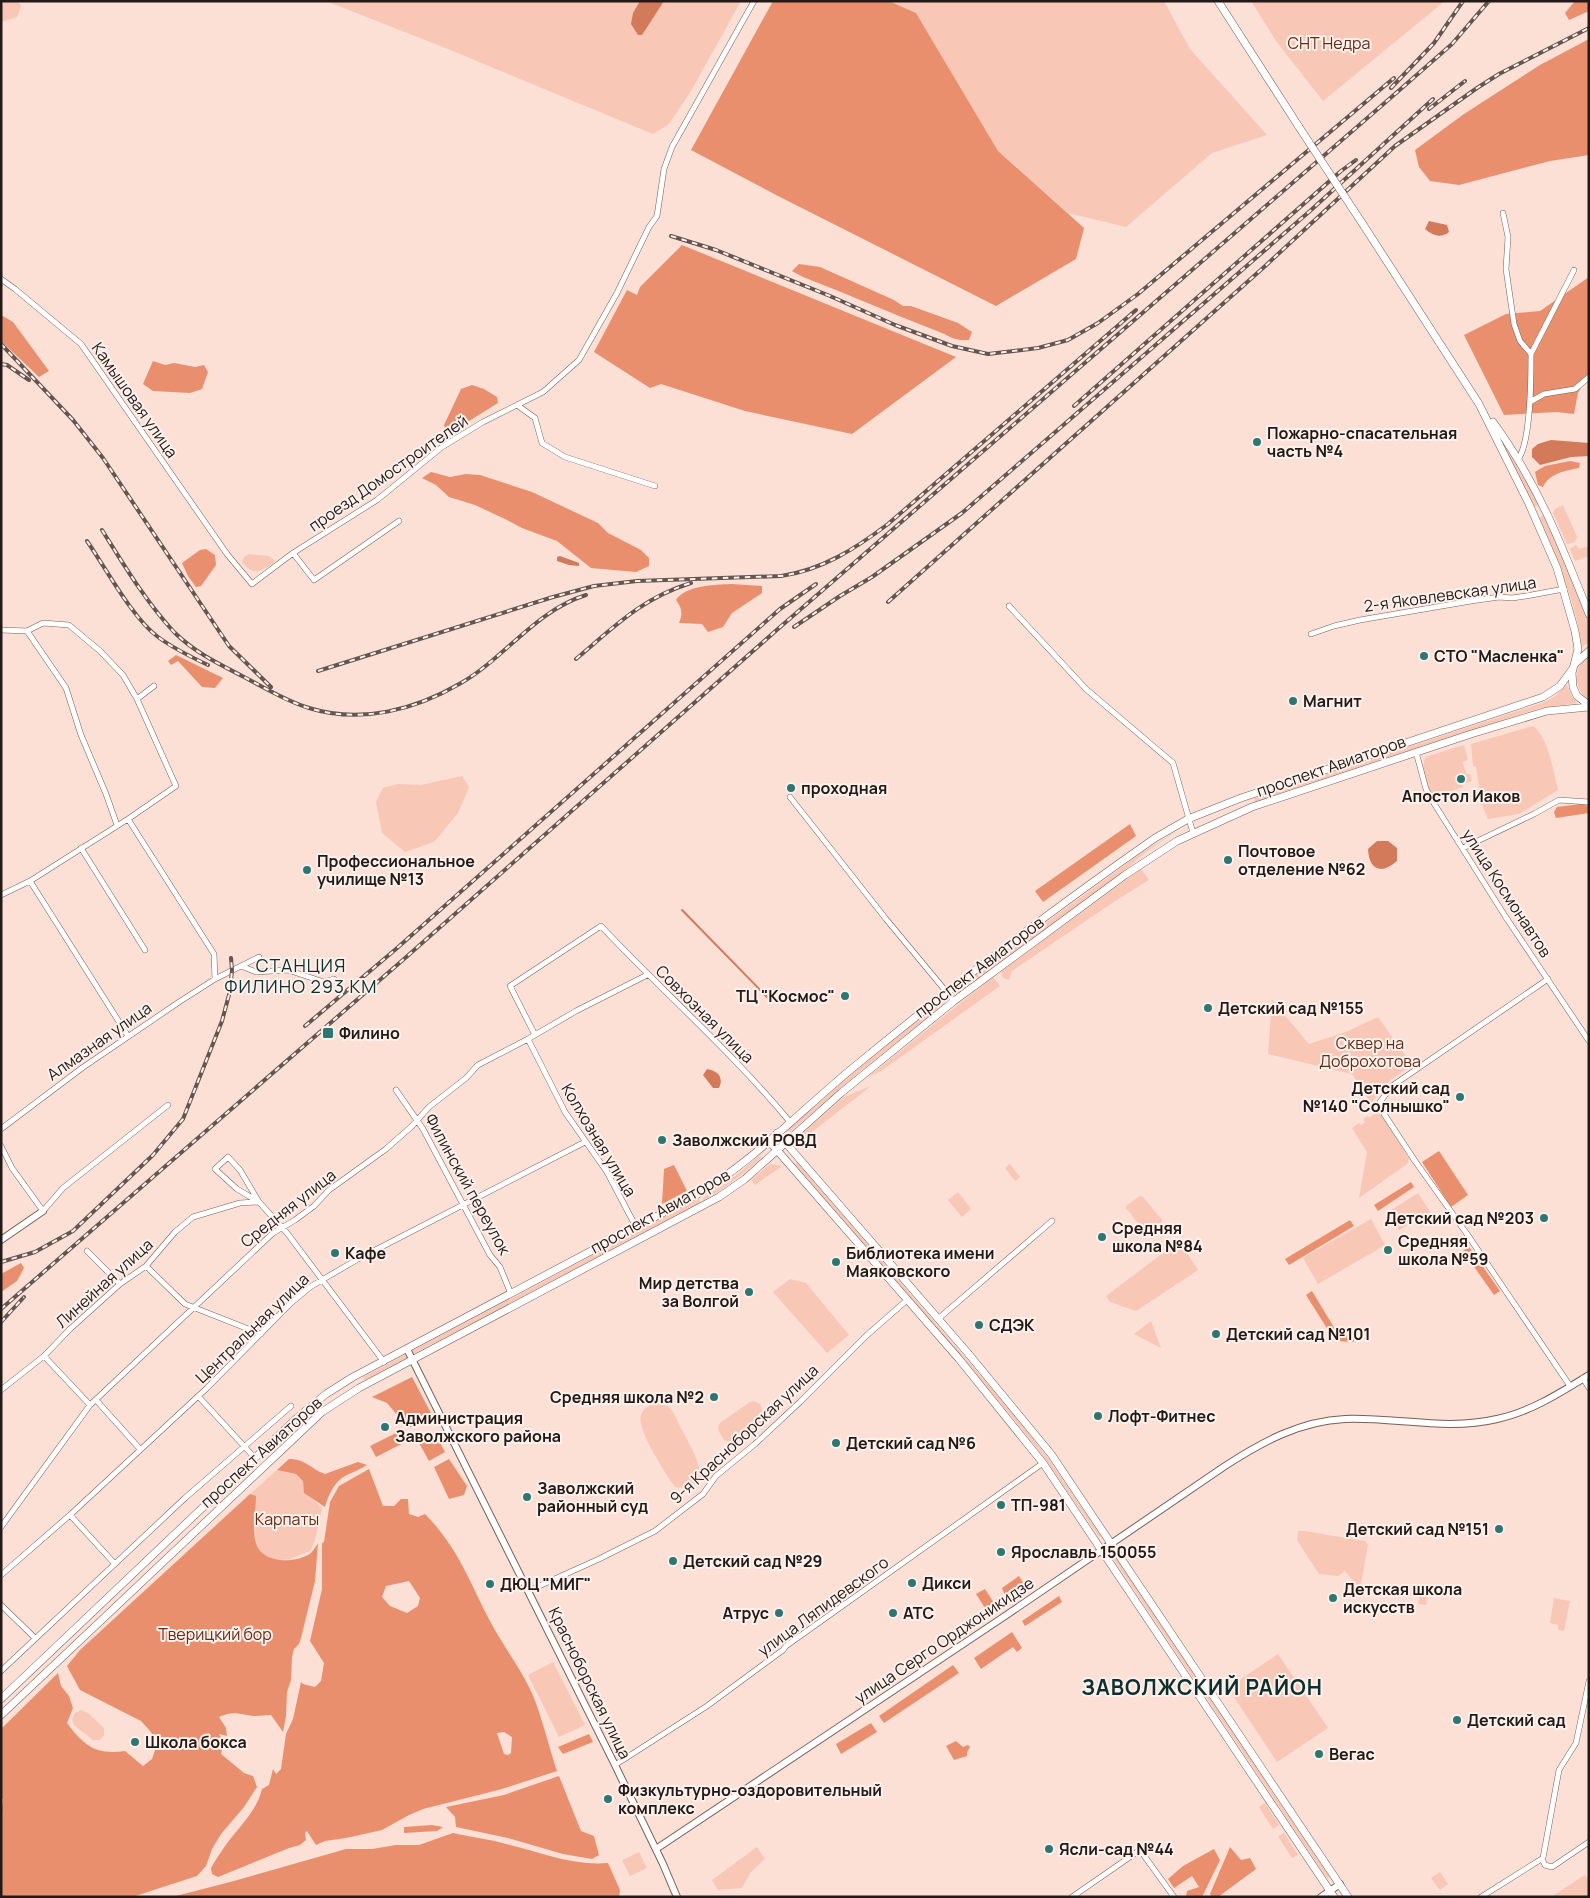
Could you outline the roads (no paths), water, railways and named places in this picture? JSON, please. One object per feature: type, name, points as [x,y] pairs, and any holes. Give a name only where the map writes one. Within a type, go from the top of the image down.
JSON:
[{"type":"main road","points":[[1218,1],[1474,395],[1519,458],[1555,529],[1589,614]]},
{"type":"main road","points":[[1474,395],[1491,425],[1552,554],[1564,589],[1577,640],[1578,652],[1572,678],[1573,687],[1581,700],[1589,706]]},
{"type":"main road","name":"проспект Авиаторов","points":[[1,1699],[297,1418],[326,1394],[353,1377],[712,1186],[739,1168],[835,1082],[946,991],[1137,850],[1188,819],[1261,790],[1543,697],[1560,686],[1580,658],[1589,651]]},
{"type":"main road","name":"проспект Авиаторов","points":[[1,1715],[322,1412],[359,1388],[719,1197],[745,1179],[841,1093],[954,1001],[1125,875],[1158,853],[1193,833],[1252,808],[1416,752],[1547,711],[1589,706]]},
{"type":"main road","points":[[777,1134],[938,1319],[1043,1444],[1348,1897]]},
{"type":"main road","points":[[769,1141],[994,1401],[1044,1463],[1332,1894]]},
{"type":"street","name":"проезд Домостроителей","points":[[252,584],[293,553],[376,500],[442,447],[483,422],[543,392],[579,360],[617,293],[649,227],[657,216],[664,169],[672,146],[754,1]]},
{"type":"street","points":[[1504,213],[1508,238],[1506,269],[1514,324],[1520,341],[1532,354]]},
{"type":"street","points":[[1519,458],[1524,449],[1530,402],[1532,354],[1574,270]]},
{"type":"street","name":"Камышовая улица","points":[[1,279],[81,344],[227,554],[252,584]]},
{"type":"street","points":[[1530,402],[1544,394],[1575,389],[1589,378]]},
{"type":"street","points":[[517,405],[535,418],[542,443],[565,457],[655,486]]},
{"type":"street","points":[[293,553],[314,580],[400,521]]},
{"type":"street","name":"2-я Яковлевская улица","points":[[1311,634],[1360,620],[1481,599],[1526,596],[1564,589]]},
{"type":"street","points":[[1010,606],[1086,689],[1173,763],[1193,833]]},
{"type":"street","points":[[1,630],[27,631],[43,622],[69,625],[100,651],[123,675],[137,699],[176,786],[30,881],[1,895]]},
{"type":"street","points":[[27,631],[66,688],[81,735],[118,825]]},
{"type":"street","points":[[137,699],[154,686]]},
{"type":"street","name":"улица Космонавтов","points":[[1416,752],[1429,794],[1505,916],[1589,1041]]},
{"type":"street","points":[[790,797],[886,919],[954,1001]]},
{"type":"street","points":[[1463,848],[1559,800],[1589,802]]},
{"type":"street","points":[[128,819],[214,954],[215,979]]},
{"type":"street","points":[[81,848],[145,950]]},
{"type":"street","points":[[30,881],[128,1036]]},
{"type":"street","name":"Совхозная улица","points":[[535,1035],[510,986],[601,926],[647,975],[755,1081],[790,1122]]},
{"type":"street","name":"Алмазная улица","points":[[1,1129],[128,1036],[215,979],[259,957]]},
{"type":"street","points":[[241,966],[256,972],[288,970],[324,982],[334,979]]},
{"type":"street","name":"Средняя улица","points":[[1,1527],[90,1405],[260,1244],[314,1206],[329,1190],[386,1149],[418,1120],[429,1107],[466,1078],[478,1065],[576,1011],[647,975]]},
{"type":"street","points":[[1548,979],[1392,1086],[1380,1102],[1384,1114],[1570,1386]]},
{"type":"street","name":"Колхозная улица","points":[[528,1039],[565,1112],[607,1172],[636,1227]]},
{"type":"street","name":"Филинский переулок","points":[[396,1090],[418,1120],[490,1255],[500,1267],[511,1294]]},
{"type":"street","points":[[1,1240],[43,1211],[63,1188],[168,1105]]},
{"type":"street","name":"Центральная улица","points":[[1,1575],[70,1515],[198,1396],[291,1304],[322,1278],[586,1142]]},
{"type":"street","points":[[1,1146],[12,1168],[43,1211]]},
{"type":"street","points":[[259,1202],[237,1189],[215,1169],[228,1157],[240,1170],[259,1202],[282,1227],[322,1278],[384,1362]]},
{"type":"street","name":"Линейная улица","points":[[1,1390],[44,1356],[70,1329],[120,1284],[146,1266],[175,1232],[193,1217],[240,1203],[259,1202]]},
{"type":"street","points":[[938,1319],[1052,1221]]},
{"type":"street","points":[[87,1251],[120,1284]]},
{"type":"street","points":[[146,1266],[186,1304],[261,1334]]},
{"type":"street","name":"9-я Красноборская улица","points":[[528,1591],[655,1531],[703,1494],[716,1476],[800,1402],[866,1336],[907,1300]]},
{"type":"street","name":"Красноборская улица","points":[[407,1349],[615,1765],[656,1849],[676,1897]]},
{"type":"street","points":[[44,1356],[90,1405]]},
{"type":"street","points":[[1586,1376],[1589,1388]]},
{"type":"street","name":"улица Серго Орджоникидзе","points":[[656,1849],[1236,1459],[1264,1443],[1297,1428],[1345,1419],[1441,1423],[1488,1421],[1526,1410],[1586,1376]]},
{"type":"street","points":[[353,1377],[359,1388]]},
{"type":"street","points":[[198,1396],[255,1458]]},
{"type":"street","points":[[96,1400],[140,1449]]},
{"type":"street","name":"проспект Авиаторов","points":[[1,1671],[186,1498],[291,1406]]},
{"type":"street","name":"улица Ляпидевского","points":[[615,1765],[707,1706],[786,1646],[1044,1463]]},
{"type":"street","points":[[70,1515],[115,1564]]},
{"type":"street","points":[[1,1605],[35,1638]]},
{"type":"street","points":[[1589,1682],[1576,1742],[1560,1770],[1542,1859],[1545,1866],[1552,1868],[1589,1842]]},
{"type":"street","points":[[1072,1897],[1140,1850],[1174,1897]]},
{"type":"street","points":[[1482,1897],[1542,1859]]},
{"type":"street","points":[[1321,1897],[1332,1894],[1340,1884]]},
{"type":"waterway","points":[[682,910],[771,1001]]},
{"type":"railway","points":[[1391,88],[1434,43],[1463,1]]},
{"type":"railway","points":[[1,1309],[404,959],[779,628],[1452,44],[1489,1]]},
{"type":"railway","points":[[888,602],[1263,268],[1395,146],[1499,74],[1589,28]]},
{"type":"railway","points":[[671,236],[716,250],[830,296],[895,325],[952,346],[988,354],[1038,348],[1068,340],[1098,323],[1138,294],[1394,78]]},
{"type":"railway","points":[[1429,109],[1465,81]]},
{"type":"railway","points":[[794,627],[872,577],[962,513],[1310,211],[1433,99]]},
{"type":"railway","points":[[1074,406],[1341,171],[1356,160]]},
{"type":"railway","points":[[318,671],[553,597],[594,586],[637,581],[781,576],[824,564],[863,542],[888,524],[1136,310]]},
{"type":"railway","points":[[1,344],[73,420],[103,458],[229,646],[271,687]]},
{"type":"railway","points":[[1,364],[7,365],[29,380]]},
{"type":"railway","points":[[102,530],[145,596],[174,632],[190,646],[276,694],[300,705],[329,713],[348,715],[387,712],[425,701],[461,683],[477,672],[551,612],[568,602],[586,595]]},
{"type":"railway","points":[[87,541],[129,606],[149,629],[170,645],[208,665]]},
{"type":"railway","points":[[576,659],[643,605],[674,589],[691,583]]},
{"type":"railway","points":[[305,1026],[396,949],[780,609],[816,584]]},
{"type":"railway","points":[[1,1262],[35,1252],[73,1231],[153,1155],[183,1119],[222,1021],[230,991],[231,958]]},
{"type":"railway","points":[[1,1322],[24,1297]]},
{"type":"place","name":"Пожарно-спасательная часть №4","points":[[1257,442]]},
{"type":"place","name":"СТО \"Масленка\"","points":[[1424,656]]},
{"type":"place","name":"Магнит","points":[[1293,701]]},
{"type":"place","name":"Апостол Иаков","points":[[1461,779]]},
{"type":"place","name":"проходная","points":[[791,788]]},
{"type":"place","name":"Почтовое отделение №62","points":[[1228,860]]},
{"type":"place","name":"Профессиональное училище №13","points":[[307,870]]},
{"type":"place","name":"ТЦ \"Космос\"","points":[[845,996]]},
{"type":"place","name":"Детский сад №155","points":[[1208,1008]]},
{"type":"place","name":"Филино","points":[[328,1033]]},
{"type":"place","name":"Детский сад №140 \"Солнышко\"","points":[[1460,1097]]},
{"type":"place","name":"Заволжский РОВД","points":[[662,1140]]},
{"type":"place","name":"Детский сад №203","points":[[1544,1218]]},
{"type":"place","name":"Средняя школа №84","points":[[1102,1237]]},
{"type":"place","name":"Средняя школа №59","points":[[1388,1250]]},
{"type":"place","name":"Кафе","points":[[335,1253]]},
{"type":"place","name":"Библиотека имени Маяковского","points":[[836,1262]]},
{"type":"place","name":"Мир детства за Волгой","points":[[749,1292]]},
{"type":"place","name":"СДЭК","points":[[979,1325]]},
{"type":"place","name":"Детский сад №101","points":[[1216,1334]]},
{"type":"place","name":"Средняя школа №2","points":[[714,1397]]},
{"type":"place","name":"Лофт-Фитнес","points":[[1098,1416]]},
{"type":"place","name":"Администрация Заволжского района","points":[[385,1427]]},
{"type":"place","name":"Детский сад №6","points":[[836,1443]]},
{"type":"place","name":"Заволжский районный суд","points":[[527,1497]]},
{"type":"place","name":"ТП-981","points":[[1001,1505]]},
{"type":"place","name":"Детский сад №151","points":[[1499,1529]]},
{"type":"place","name":"Ярославль 150055","points":[[1001,1552]]},
{"type":"place","name":"Детский сад №29","points":[[673,1561]]},
{"type":"place","name":"Дикси","points":[[912,1583]]},
{"type":"place","name":"ДЮЦ \"МИГ\"","points":[[490,1584]]},
{"type":"place","name":"Детская школа искусств","points":[[1333,1598]]},
{"type":"place","name":"Атрус","points":[[779,1613]]},
{"type":"place","name":"АТС","points":[[893,1613]]},
{"type":"place","name":"Детский сад","points":[[1457,1720]]},
{"type":"place","name":"Школа бокса","points":[[135,1742]]},
{"type":"place","name":"Вегас","points":[[1319,1754]]},
{"type":"place","name":"Физкультурно-оздоровительный комплекс","points":[[608,1799]]},
{"type":"place","name":"Ясли-сад №44","points":[[1049,1849]]},
{"type":"district","name":"СТАНЦИЯ ФИЛИНО 293 КМ","points":[[301,976]]},
{"type":"district","name":"ЗАВОЛЖСКИЙ РАЙОН","points":[[1202,1688]]},
{"type":"park label","name":"СНТ Недра","points":[[1329,43]]},
{"type":"park label","name":"Сквер на Доброхотова","points":[[1370,1052]]},
{"type":"park label","name":"Карпаты","points":[[287,1519]]},
{"type":"park label","name":"Тверицкий бор","points":[[215,1634]]}]
